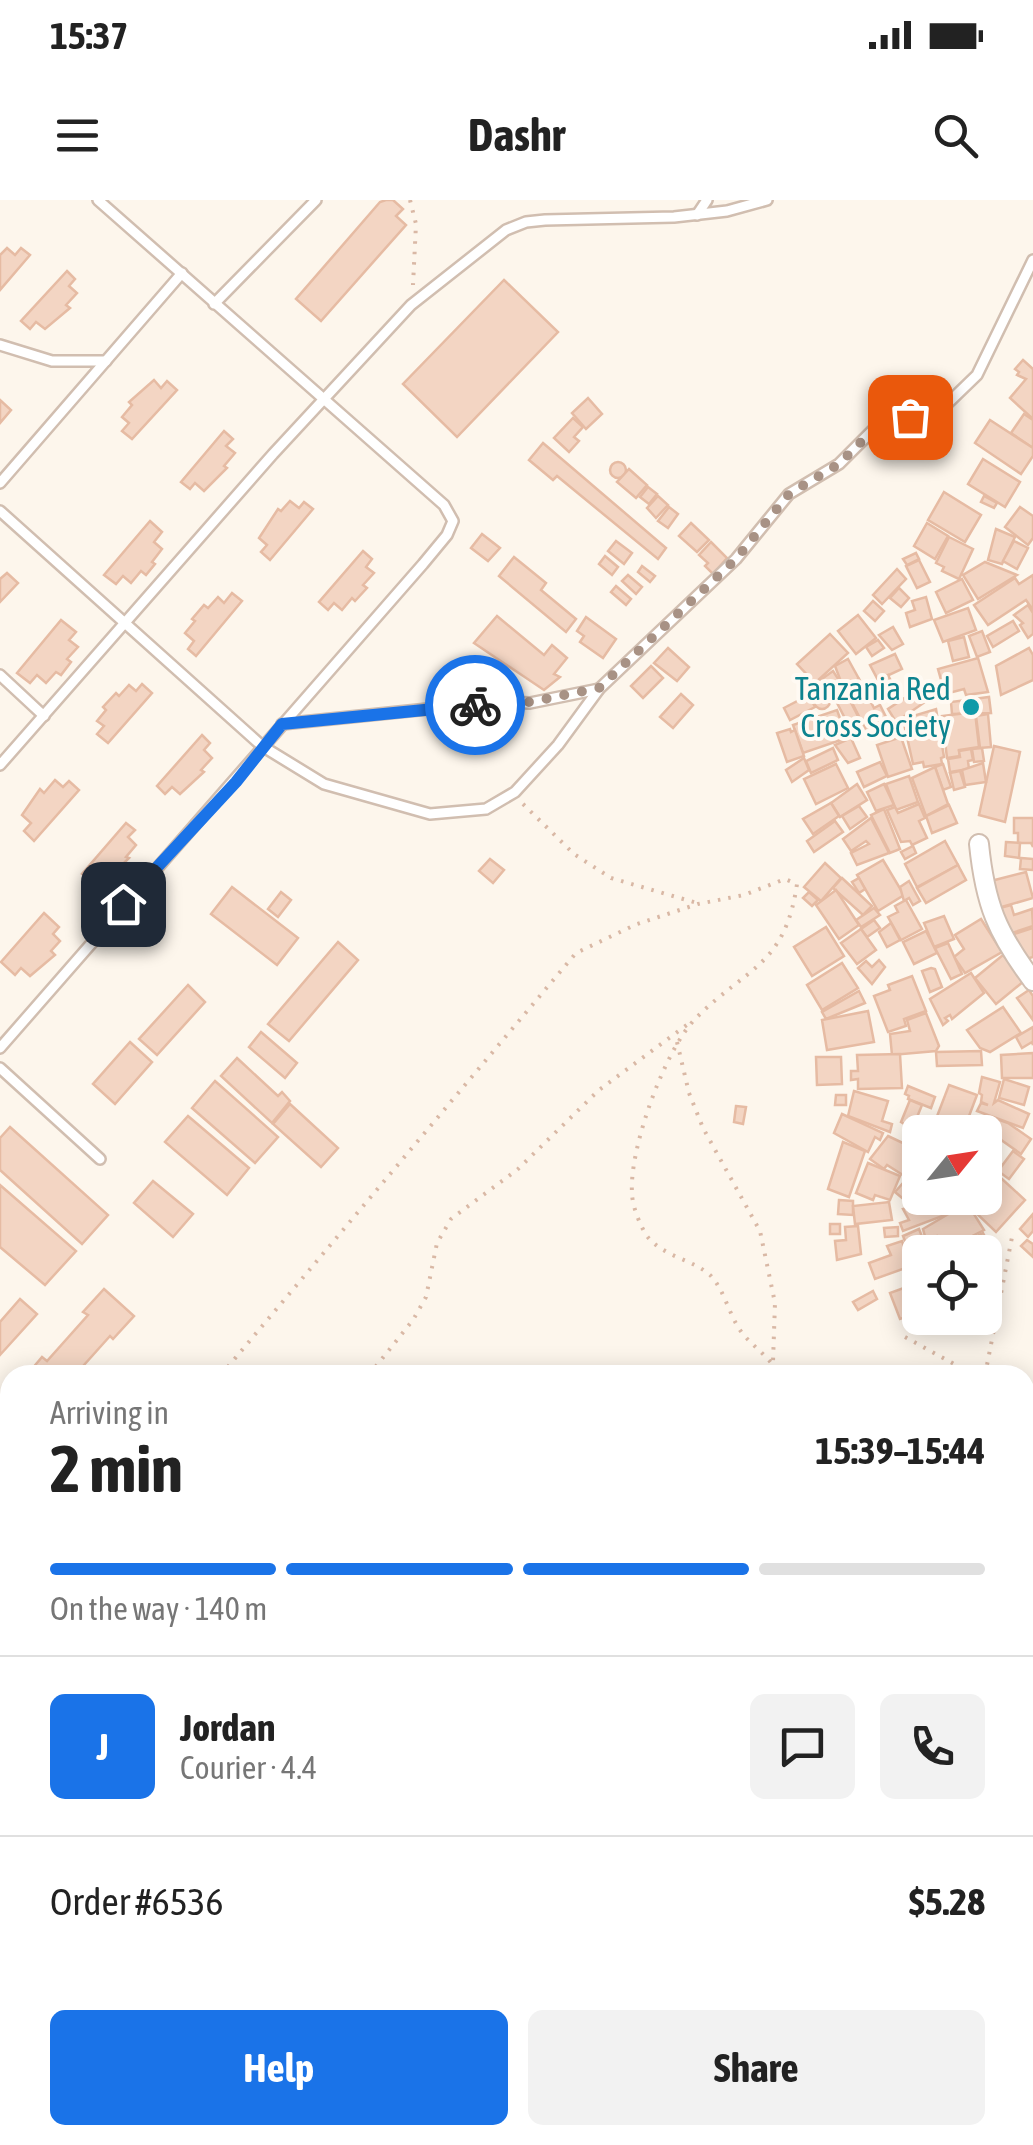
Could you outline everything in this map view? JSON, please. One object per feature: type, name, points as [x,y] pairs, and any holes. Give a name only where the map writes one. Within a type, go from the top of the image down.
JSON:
[{"type":"street","points":[[979,844],[990,911],[1033,980]]},
{"type":"lane","points":[[0,1048],[123,904],[236,782],[262,746],[423,564],[447,535],[453,521],[444,505],[98,200]]},
{"type":"lane","points":[[214,304],[316,200]]},
{"type":"lane","points":[[698,214],[706,200]]},
{"type":"lane","points":[[0,764],[273,454],[412,305],[517,224],[698,214],[767,200]]},
{"type":"lane","points":[[0,512],[262,746],[324,784],[430,814],[486,809],[515,792],[558,745],[599,688],[736,559],[789,494],[839,464],[874,429],[947,404],[976,375],[1033,260]]},
{"type":"lane","points":[[0,482],[182,273]]},
{"type":"lane","points":[[0,346],[52,362],[106,361]]},
{"type":"lane","points":[[0,675],[44,716]]},
{"type":"lane","points":[[282,724],[496,702],[530,702],[599,688]]},
{"type":"lane","points":[[0,1068],[100,1159]]},
{"type":"path","points":[[410,200],[416,224],[412,305]]},
{"type":"path","points":[[515,792],[524,806],[574,854],[610,878],[698,904]]},
{"type":"path","points":[[230,1365],[576,954],[637,924],[698,904],[744,895],[786,879],[798,884],[793,912],[779,945],[753,973],[599,1090],[518,1168],[451,1219],[437,1243],[426,1296],[414,1320],[377,1365]]},
{"type":"path","points":[[696,1018],[678,1042],[644,1122],[631,1180],[632,1199],[648,1236],[674,1258],[711,1276],[741,1332],[775,1365]]},
{"type":"path","points":[[678,1042],[689,1093],[703,1128],[760,1231],[775,1303],[773,1362]]},
{"type":"path","points":[[987,1365],[1013,1232]]},
{"type":"path","points":[[906,1337],[956,1365]]},
{"type":"building","points":[[393,200],[403,209],[396,216],[406,225],[321,321],[296,299],[380,202]]},
{"type":"building","points":[[7,248],[15,255],[21,248],[30,255],[0,290],[0,255]]},
{"type":"building","points":[[67,271],[75,279],[69,286],[77,293],[66,305],[70,308],[45,329],[36,322],[30,329],[21,321]]},
{"type":"building","points":[[504,280],[558,332],[457,437],[403,384]]},
{"type":"building","points":[[1023,360],[1033,369],[1033,419],[1010,398],[1026,379],[1017,375],[1015,369]]},
{"type":"building","points":[[154,380],[161,388],[167,381],[177,390],[132,439],[122,431],[129,423],[122,417],[132,405],[129,402]]},
{"type":"building","points":[[588,398],[602,414],[586,429],[572,413]]},
{"type":"building","points":[[0,400],[11,410],[0,423]]},
{"type":"building","points":[[1024,414],[1033,420],[1033,448],[1011,433]]},
{"type":"building","points":[[573,418],[583,427],[574,437],[579,441],[569,452],[554,438]]},
{"type":"building","points":[[990,420],[1033,448],[1033,456],[1021,474],[975,443]]},
{"type":"building","points":[[224,431],[233,439],[226,446],[235,453],[224,466],[227,468],[204,491],[195,483],[190,489],[181,482]]},
{"type":"building","points":[[543,443],[666,548],[658,559],[557,476],[553,480],[529,460]]},
{"type":"building","points":[[983,459],[1020,482],[1005,507],[968,484]]},
{"type":"building","points":[[618,462],[626,470],[618,478],[610,470]]},
{"type":"building","points":[[629,469],[647,485],[636,498],[617,482]]},
{"type":"building","points":[[648,487],[657,494],[649,504],[640,497]]},
{"type":"building","points":[[944,492],[981,515],[965,542],[928,520]]},
{"type":"building","points":[[658,496],[668,505],[656,518],[647,508]]},
{"type":"building","points":[[984,496],[997,503],[994,508],[981,502]]},
{"type":"building","points":[[290,501],[299,508],[304,502],[313,509],[270,560],[261,552],[267,545],[259,538],[278,509],[281,511]]},
{"type":"building","points":[[669,507],[678,514],[668,528],[658,521]]},
{"type":"building","points":[[1020,507],[1033,516],[1033,538],[1028,545],[1005,527]]},
{"type":"building","points":[[150,521],[162,532],[154,542],[162,549],[152,562],[155,564],[146,575],[141,571],[131,583],[123,576],[116,584],[104,575]]},
{"type":"building","points":[[691,523],[709,540],[697,552],[679,536]]},
{"type":"building","points":[[927,523],[948,536],[935,559],[914,546]]},
{"type":"building","points":[[996,529],[1015,537],[1002,564],[988,560]]},
{"type":"building","points":[[482,534],[500,548],[488,561],[471,548]]},
{"type":"building","points":[[949,537],[973,549],[959,579],[942,571],[944,567],[936,563]]},
{"type":"building","points":[[616,541],[632,553],[624,564],[608,551]]},
{"type":"building","points":[[1014,541],[1028,548],[1017,569],[1003,561]]},
{"type":"building","points":[[711,542],[727,558],[713,574],[699,555]]},
{"type":"building","points":[[363,551],[372,559],[366,567],[374,573],[363,585],[367,588],[342,610],[334,603],[328,610],[319,602]]},
{"type":"building","points":[[916,553],[919,559],[907,565],[903,559]]},
{"type":"building","points":[[605,556],[618,567],[612,575],[599,564]]},
{"type":"building","points":[[514,557],[546,583],[541,590],[576,619],[566,632],[499,576]]},
{"type":"building","points":[[919,560],[930,582],[917,588],[906,566]]},
{"type":"building","points":[[985,562],[1017,575],[978,599],[963,575]]},
{"type":"building","points":[[642,566],[655,576],[650,582],[638,572]]},
{"type":"building","points":[[897,569],[906,579],[882,604],[873,595]]},
{"type":"building","points":[[7,573],[18,583],[0,602],[0,579]]},
{"type":"building","points":[[628,575],[642,587],[636,594],[622,581]]},
{"type":"building","points":[[1033,575],[1033,610],[1026,600],[988,625],[974,605],[1015,578],[1019,584]]},
{"type":"building","points":[[962,579],[973,600],[946,613],[936,592]]},
{"type":"building","points":[[616,586],[631,599],[626,605],[611,592]]},
{"type":"building","points":[[899,588],[909,598],[901,607],[890,598]]},
{"type":"building","points":[[232,593],[242,601],[196,656],[188,649],[194,641],[185,633],[195,621],[192,619],[204,605],[208,608],[218,597],[224,603]]},
{"type":"building","points":[[926,597],[932,619],[910,627],[906,613],[915,610],[912,601]]},
{"type":"building","points":[[873,601],[884,611],[875,621],[864,611]]},
{"type":"building","points":[[1028,605],[1033,613],[1033,634],[1028,638],[1020,625],[1023,623],[1014,615]]},
{"type":"building","points":[[968,608],[976,630],[943,642],[934,620]]},
{"type":"building","points":[[858,615],[876,638],[856,654],[838,631]]},
{"type":"building","points":[[497,616],[544,655],[552,645],[567,658],[554,674],[560,677],[544,690],[474,643]]},
{"type":"building","points":[[586,617],[616,639],[603,658],[580,642],[584,636],[577,631]]},
{"type":"building","points":[[61,620],[76,632],[69,640],[78,647],[67,659],[71,662],[61,675],[56,672],[46,683],[37,675],[30,683],[17,673]]},
{"type":"building","points":[[1013,621],[1019,631],[993,647],[987,636]]},
{"type":"building","points":[[893,627],[903,644],[892,650],[879,635]]},
{"type":"building","points":[[982,631],[990,652],[977,657],[969,636]]},
{"type":"building","points":[[830,634],[848,653],[815,683],[797,664]]},
{"type":"building","points":[[964,637],[969,657],[953,661],[948,641]]},
{"type":"building","points":[[878,640],[884,648],[872,656],[866,647]]},
{"type":"building","points":[[668,648],[689,667],[677,681],[654,663]]},
{"type":"building","points":[[1029,648],[1033,655],[1033,680],[1001,695],[996,666]]},
{"type":"building","points":[[895,654],[902,669],[878,680],[870,665]]},
{"type":"building","points":[[978,658],[988,692],[966,695],[964,689],[945,694],[938,669]]},
{"type":"building","points":[[848,659],[859,679],[843,687],[835,666]]},
{"type":"building","points":[[651,666],[663,678],[643,698],[631,686]]},
{"type":"building","points":[[833,671],[844,688],[829,697],[819,681]]},
{"type":"building","points":[[888,675],[895,689],[884,694],[877,681]]},
{"type":"building","points":[[859,679],[874,708],[880,705],[888,721],[867,732],[844,687]]},
{"type":"building","points":[[142,684],[152,693],[108,743],[97,734],[104,726],[97,721],[106,710],[103,707],[129,685],[136,691]]},
{"type":"building","points":[[844,689],[864,728],[853,734],[833,695]]},
{"type":"building","points":[[917,690],[925,702],[896,722],[888,709]]},
{"type":"building","points":[[822,693],[830,701],[822,709],[814,701]]},
{"type":"building","points":[[681,694],[693,705],[673,728],[660,717]]},
{"type":"building","points":[[809,695],[815,707],[790,720],[784,708]]},
{"type":"building","name":"Tanzania Red Cross Society","points":[[989,697],[991,713],[952,714],[951,702]]},
{"type":"building","points":[[936,709],[942,764],[913,764],[903,719]]},
{"type":"building","points":[[837,710],[847,738],[803,753],[793,725]]},
{"type":"building","points":[[975,712],[979,747],[959,750],[960,756],[947,758],[942,716]]},
{"type":"building","points":[[988,714],[991,747],[980,748],[976,716]]},
{"type":"building","points":[[795,730],[804,756],[787,762],[777,733]]},
{"type":"building","points":[[202,735],[210,743],[204,750],[212,758],[201,770],[204,772],[180,794],[172,787],[165,794],[157,786]]},
{"type":"building","points":[[901,737],[912,769],[888,777],[877,745]]},
{"type":"building","points":[[851,738],[860,758],[848,763],[835,745]]},
{"type":"building","points":[[994,746],[1020,752],[1005,822],[979,815]]},
{"type":"building","points":[[833,748],[838,760],[811,773],[806,761]]},
{"type":"building","points":[[982,748],[984,761],[974,762],[972,749]]},
{"type":"building","points":[[971,749],[973,760],[968,761],[969,769],[950,772],[948,759]]},
{"type":"building","points":[[804,758],[809,770],[792,782],[786,770]]},
{"type":"building","points":[[880,762],[887,776],[864,787],[857,772]]},
{"type":"building","points":[[983,763],[986,782],[965,785],[962,770]]},
{"type":"building","points":[[836,764],[848,788],[816,804],[804,779]]},
{"type":"building","points":[[943,764],[951,787],[943,790],[935,767]]},
{"type":"building","points":[[935,767],[948,804],[926,816],[912,778]]},
{"type":"building","points":[[960,771],[965,787],[954,790],[950,773]]},
{"type":"building","points":[[909,776],[918,802],[896,810],[886,784]]},
{"type":"building","points":[[55,780],[63,787],[69,781],[79,790],[34,841],[24,831],[31,823],[22,815],[40,789],[44,793]]},
{"type":"building","points":[[857,784],[867,800],[840,817],[831,803]]},
{"type":"building","points":[[884,784],[894,805],[876,811],[867,792]]},
{"type":"building","points":[[831,803],[839,816],[813,834],[803,819]]},
{"type":"building","points":[[919,804],[925,818],[919,821],[927,838],[912,845],[910,841],[901,842],[887,810],[895,807],[898,813]]},
{"type":"building","points":[[949,805],[957,823],[932,833],[926,816]]},
{"type":"building","points":[[859,806],[867,817],[850,829],[842,816]]},
{"type":"building","points":[[884,809],[900,849],[890,853],[871,815]]},
{"type":"building","points":[[871,818],[889,853],[857,865],[851,853],[869,844],[866,841],[851,851],[843,839]]},
{"type":"building","points":[[1014,818],[1033,818],[1033,847],[1031,843],[1018,843]]},
{"type":"building","points":[[835,821],[843,832],[814,852],[807,841]]},
{"type":"building","points":[[126,823],[135,830],[128,837],[136,845],[126,857],[129,858],[105,882],[96,874],[90,881],[82,874]]},
{"type":"building","points":[[945,841],[958,865],[917,887],[905,864]]},
{"type":"building","points":[[1006,842],[1020,843],[1019,858],[1005,856]]},
{"type":"building","points":[[913,846],[916,853],[905,859],[901,852]]},
{"type":"building","points":[[1021,858],[1033,859],[1033,870],[1020,869]]},
{"type":"building","points":[[490,859],[504,870],[493,883],[479,871]]},
{"type":"building","points":[[883,860],[904,895],[878,911],[857,875]]},
{"type":"building","points":[[825,863],[841,878],[821,901],[804,887]]},
{"type":"building","points":[[958,865],[966,880],[926,903],[917,888]]},
{"type":"building","points":[[1026,872],[1033,898],[998,908],[991,881]]},
{"type":"building","points":[[842,878],[872,906],[863,915],[833,888]]},
{"type":"building","points":[[859,878],[865,889],[859,893],[852,882]]},
{"type":"building","points":[[909,881],[920,901],[913,905],[909,898],[904,901],[900,887]]},
{"type":"building","points":[[232,887],[298,938],[277,965],[211,914]]},
{"type":"building","points":[[836,890],[859,925],[839,939],[816,905]]},
{"type":"building","points":[[281,892],[291,900],[278,917],[268,909]]},
{"type":"building","points":[[809,892],[818,900],[812,906],[803,898]]},
{"type":"building","points":[[906,900],[922,929],[901,940],[888,917],[898,912],[895,906]]},
{"type":"building","points":[[1011,905],[1014,915],[1032,909],[1033,926],[1009,934],[1000,908]]},
{"type":"building","points":[[874,908],[880,915],[861,927],[856,920]]},
{"type":"building","points":[[44,913],[59,927],[53,934],[60,941],[51,951],[55,955],[30,976],[21,968],[15,975],[1,962]]},
{"type":"building","points":[[944,916],[954,939],[934,947],[924,923]]},
{"type":"building","points":[[981,919],[1002,952],[965,973],[954,957],[964,949],[955,935]]},
{"type":"building","points":[[874,920],[880,928],[867,937],[861,929]]},
{"type":"building","points":[[891,923],[900,940],[887,947],[879,932]]},
{"type":"building","points":[[826,927],[844,956],[812,976],[794,947]]},
{"type":"building","points":[[1033,928],[1033,957],[1023,960],[1014,934]]},
{"type":"building","points":[[861,929],[876,950],[857,964],[841,943]]},
{"type":"building","points":[[926,931],[937,953],[914,964],[903,942]]},
{"type":"building","points":[[338,942],[358,960],[289,1041],[268,1024]]},
{"type":"building","points":[[948,943],[962,974],[951,979],[935,948]]},
{"type":"building","points":[[1003,955],[1024,981],[996,1004],[975,978]]},
{"type":"building","points":[[879,960],[885,967],[872,984],[858,968],[866,961],[872,967]]},
{"type":"building","points":[[842,963],[858,988],[822,1010],[807,985]]},
{"type":"building","points":[[931,968],[942,987],[930,992],[922,971]]},
{"type":"building","points":[[971,973],[984,993],[952,1019],[950,1015],[945,1018],[948,1021],[943,1025],[930,999]]},
{"type":"building","points":[[912,976],[926,1011],[904,1019],[906,1026],[888,1032],[874,996],[890,990],[888,985]]},
{"type":"building","points":[[188,985],[205,1002],[157,1055],[139,1039]]},
{"type":"building","points":[[1029,990],[1033,996],[1033,1020],[1017,998]]},
{"type":"building","points":[[859,991],[865,1003],[826,1019],[822,1012]]},
{"type":"building","points":[[1003,1007],[1021,1033],[990,1052],[980,1048],[967,1030]]},
{"type":"building","points":[[868,1011],[874,1042],[827,1050],[822,1020]]},
{"type":"building","points":[[926,1013],[939,1046],[936,1051],[892,1055],[890,1034],[910,1031],[907,1020]]},
{"type":"building","points":[[1033,1027],[1033,1045],[1032,1042],[1022,1048],[1016,1037]]},
{"type":"building","points":[[261,1032],[297,1063],[285,1078],[249,1047]]},
{"type":"building","points":[[130,1042],[152,1062],[115,1104],[93,1084]]},
{"type":"building","points":[[981,1051],[982,1065],[937,1066],[936,1052]]},
{"type":"building","points":[[1033,1053],[1033,1078],[1002,1078],[1001,1055]]},
{"type":"building","points":[[900,1054],[902,1088],[858,1089],[858,1079],[851,1080],[851,1071],[858,1071],[857,1055]]},
{"type":"building","points":[[816,1057],[841,1057],[842,1084],[817,1085]]},
{"type":"building","points":[[237,1058],[278,1096],[282,1092],[290,1101],[272,1123],[221,1076]]},
{"type":"building","points":[[982,1077],[1000,1082],[994,1103],[998,1100],[1029,1114],[1023,1128],[1002,1120],[1002,1115],[977,1111],[981,1103],[988,1105],[981,1102]]},
{"type":"building","points":[[1004,1079],[1029,1087],[1024,1105],[999,1098]]},
{"type":"building","points":[[215,1081],[278,1137],[255,1163],[192,1108]]},
{"type":"building","points":[[949,1085],[977,1095],[969,1115],[938,1115]]},
{"type":"building","points":[[908,1086],[935,1097],[931,1108],[908,1099]]},
{"type":"building","points":[[854,1091],[888,1101],[882,1121],[892,1124],[890,1132],[848,1116]]},
{"type":"building","points":[[836,1095],[846,1095],[846,1105],[835,1105]]},
{"type":"building","points":[[910,1100],[922,1105],[918,1115],[904,1115]]},
{"type":"building","points":[[290,1104],[338,1148],[321,1167],[273,1124]]},
{"type":"building","points":[[736,1106],[746,1107],[743,1124],[734,1122]]},
{"type":"building","points":[[842,1114],[883,1133],[880,1140],[875,1137],[868,1152],[834,1133]]},
{"type":"building","points":[[188,1116],[249,1168],[227,1195],[165,1142]]},
{"type":"building","points":[[1002,1121],[1031,1139],[1021,1154],[1002,1141]]},
{"type":"building","points":[[10,1127],[108,1215],[82,1244],[0,1170],[0,1138]]},
{"type":"building","points":[[888,1136],[902,1143],[902,1174],[870,1159]]},
{"type":"building","points":[[843,1142],[865,1151],[849,1197],[828,1189]]},
{"type":"building","points":[[1013,1151],[1024,1159],[1009,1179],[1002,1174],[1002,1166]]},
{"type":"building","points":[[868,1163],[900,1176],[890,1200],[875,1195],[873,1200],[856,1193]]},
{"type":"building","points":[[1002,1179],[1025,1200],[996,1232],[978,1215],[1002,1215]]},
{"type":"building","points":[[153,1181],[193,1214],[173,1237],[134,1203]]},
{"type":"building","points":[[0,1185],[76,1251],[45,1285],[0,1247]]},
{"type":"building","points":[[839,1200],[853,1201],[853,1215],[838,1214]]},
{"type":"building","points":[[889,1202],[892,1220],[855,1224],[853,1206]]},
{"type":"building","points":[[1033,1214],[1033,1231],[1028,1237],[1020,1229]]},
{"type":"building","points":[[906,1215],[945,1215],[903,1231],[900,1223],[909,1220]]},
{"type":"building","points":[[947,1215],[975,1215],[984,1230],[974,1235],[925,1235],[923,1229]]},
{"type":"building","points":[[830,1224],[840,1224],[840,1234],[830,1234]]},
{"type":"building","points":[[858,1226],[861,1254],[837,1260],[835,1241],[846,1240],[845,1227]]},
{"type":"building","points":[[898,1227],[898,1236],[885,1237],[884,1228]]},
{"type":"building","points":[[1027,1240],[1033,1244],[1033,1257],[1021,1246]]},
{"type":"building","points":[[902,1241],[902,1269],[875,1279],[869,1263],[891,1255],[887,1246]]},
{"type":"building","points":[[104,1289],[134,1316],[84,1365],[35,1365],[42,1357],[47,1361],[88,1315],[83,1312]]},
{"type":"building","points":[[902,1289],[902,1318],[900,1319],[890,1293]]},
{"type":"building","points":[[873,1291],[877,1299],[858,1310],[853,1302]]},
{"type":"building","points":[[20,1299],[37,1314],[0,1355],[0,1322]]},
{"type":"way so far","points":[[475,705],[530,702],[599,688],[736,559],[789,494],[839,464],[874,429],[910,417]]},
{"type":"place","name":"Tanzania Red Cross Society","points":[[971,707]]},
{"type":"route","points":[[123,904],[236,782],[282,724],[475,705]]}]
